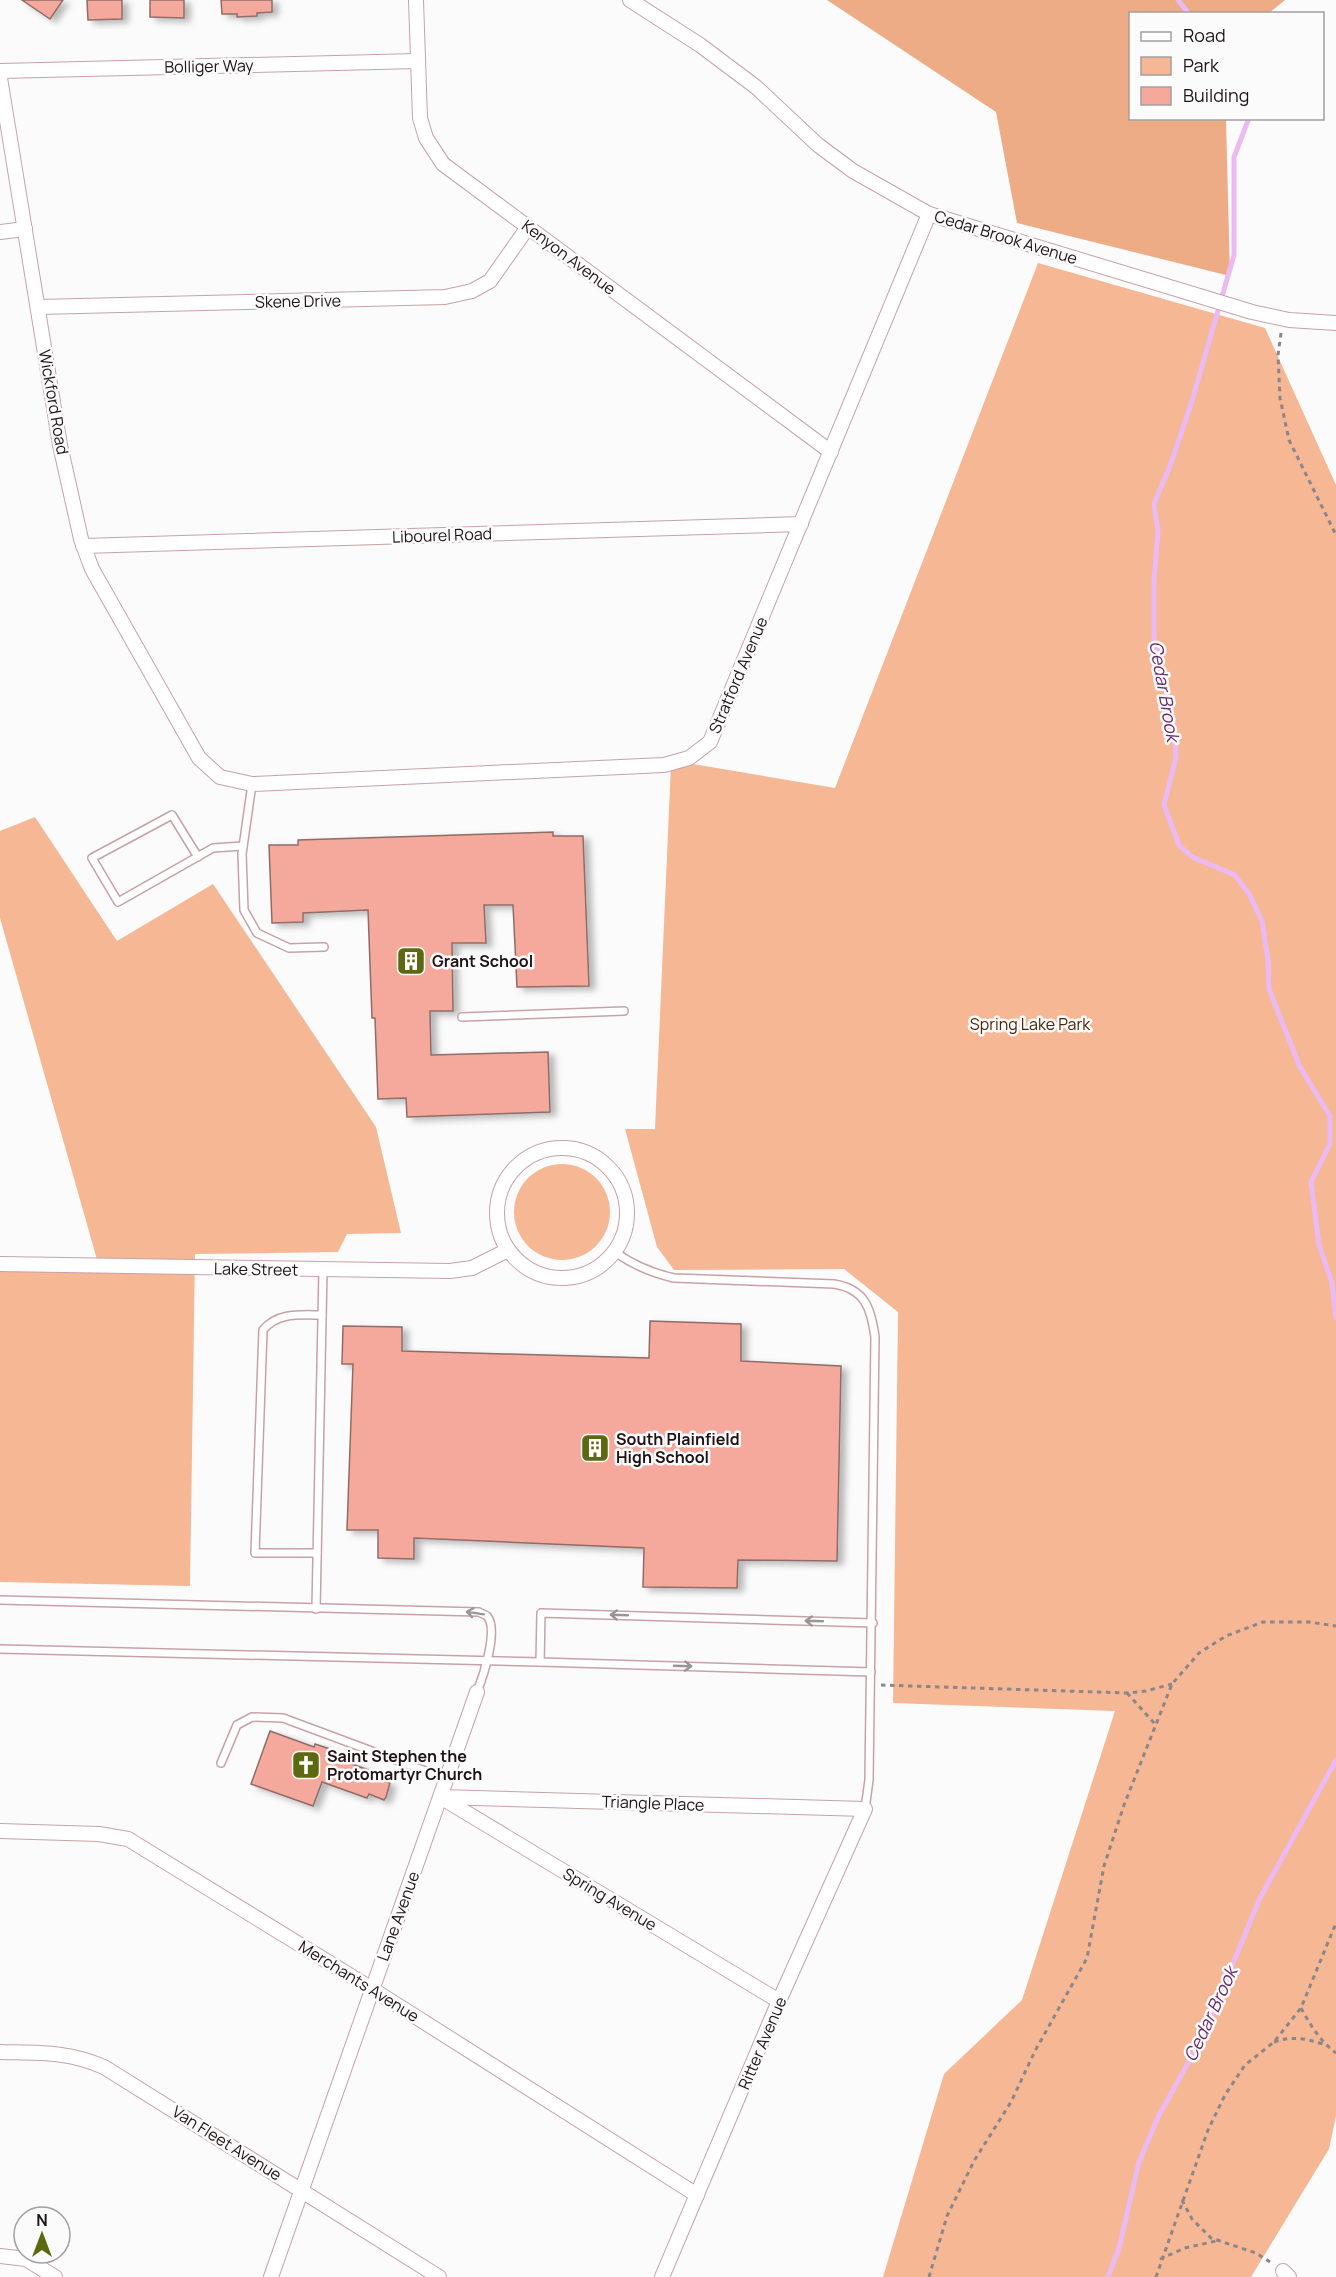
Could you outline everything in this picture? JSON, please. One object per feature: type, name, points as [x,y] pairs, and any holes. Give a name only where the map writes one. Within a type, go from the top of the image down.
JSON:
[{"type":"street","name":"Kenyon Avenue","points":[[416,0],[420,118],[426,138],[443,164],[831,452]]},
{"type":"street","name":"Cedar Brook Avenue","points":[[630,0],[700,45],[756,87],[818,146],[853,171],[929,214],[1252,312],[1282,319],[1336,323]]},
{"type":"street","name":"Bolliger Way","points":[[0,71],[418,60]]},
{"type":"street","name":"Wickford Road","points":[[0,78],[60,445],[84,546],[92,569],[199,758],[220,777]]},
{"type":"street","name":"Stratford Avenue","points":[[220,777],[252,784],[664,765],[689,758],[710,742],[929,214]]},
{"type":"street","name":"Skene Drive","points":[[38,307],[445,297],[472,291],[490,281],[528,227]]},
{"type":"street","points":[[0,232],[25,229]]},
{"type":"street","name":"Libourel Road","points":[[84,546],[801,524]]},
{"type":"street","points":[[553,1149],[581,1151],[606,1165],[618,1179],[625,1196],[628,1214],[625,1232],[615,1252],[605,1263],[590,1273],[572,1278],[554,1278],[536,1273],[519,1263],[508,1250],[500,1234],[497,1206],[507,1179],[515,1168],[527,1159],[553,1149]]},
{"type":"street","name":"Lake Street","points":[[0,1264],[461,1270],[490,1261],[508,1250]]},
{"type":"street","name":"Lane Avenue","points":[[271,2277],[477,1692]]},
{"type":"street","name":"Triangle Place","points":[[441,1797],[865,1809]]},
{"type":"street","name":"Spring Avenue","points":[[441,1797],[779,2001]]},
{"type":"street","name":"Ritter Avenue","points":[[662,2277],[779,2001],[865,1809]]},
{"type":"street","name":"Merchants Avenue","points":[[0,1831],[99,1834],[128,1839],[372,1989],[697,2195]]},
{"type":"street","name":"Van Fleet Avenue","points":[[0,2052],[61,2054],[83,2058],[104,2067],[439,2277]]},
{"type":"street","points":[[0,2256],[26,2259],[54,2277]]},
{"type":"lane","points":[[252,784],[243,846],[244,910],[258,933],[288,948],[324,947]]},
{"type":"lane","points":[[198,856],[171,815],[92,858],[118,902],[213,848],[243,846]]},
{"type":"lane","points":[[462,1017],[624,1011]]},
{"type":"lane","points":[[615,1252],[632,1263],[674,1278],[834,1284],[849,1287],[867,1304],[873,1317],[876,1337],[873,1623],[869,1780],[865,1809]]},
{"type":"lane","points":[[316,1609],[323,1270]]},
{"type":"lane","points":[[317,1553],[255,1553],[262,1330],[274,1320],[284,1316],[322,1315]]},
{"type":"lane","points":[[0,1600],[479,1612],[487,1616],[491,1623],[489,1661],[477,1692]]},
{"type":"lane","points":[[540,1662],[541,1613],[873,1623]]},
{"type":"lane","points":[[0,1649],[871,1672]]},
{"type":"lane","points":[[221,1763],[237,1725],[252,1718],[283,1718],[447,1779]]},
{"type":"path","points":[[1282,319],[1278,356],[1280,398],[1289,440],[1336,535]]},
{"type":"path","points":[[929,2277],[947,2216],[974,2160],[1011,2102],[1035,2051],[1087,1958],[1104,1866],[1124,1804],[1172,1684],[1199,1653],[1226,1636],[1263,1622],[1310,1622],[1336,1626]]},
{"type":"path","points":[[871,1684],[1127,1693],[1172,1684]]},
{"type":"path","points":[[1127,1693],[1155,1724]]},
{"type":"path","points":[[1156,2277],[1160,2259],[1208,2130],[1225,2095],[1245,2065],[1274,2042],[1301,2008],[1336,1923]]},
{"type":"path","points":[[1301,2008],[1324,2044],[1336,2053]]},
{"type":"path","points":[[1274,2042],[1288,2037],[1302,2037],[1324,2044]]},
{"type":"path","points":[[1182,2200],[1192,2219],[1211,2238],[1256,2253],[1286,2274]]},
{"type":"path","points":[[1160,2259],[1185,2248],[1217,2241]]},
{"type":"green space","name":"Spring Lake Park","points":[[1038,263],[1265,328],[1336,485],[1336,2116],[1329,2149],[1251,2277],[883,2277],[944,2074],[1022,2000],[1115,1711],[893,1703],[898,1312],[844,1269],[674,1270],[657,1247],[625,1129],[655,1129],[671,764],[693,764],[835,788]]},
{"type":"green space","points":[[35,817],[117,941],[213,884],[376,1127],[401,1233],[347,1234],[338,1252],[195,1254],[190,1586],[0,1582],[0,1262],[98,1263],[0,918],[0,831]]},
{"type":"green space","points":[[553,1164],[571,1164],[589,1172],[602,1185],[610,1203],[607,1231],[589,1252],[571,1260],[553,1260],[535,1252],[522,1239],[514,1221],[514,1203],[522,1185],[535,1172]]},
{"type":"shaded area","points":[[827,0],[1285,0],[1270,12],[1129,12],[1129,120],[1226,120],[1230,276],[1017,223],[996,112]]},
{"type":"building","points":[[22,0],[63,0],[50,19]]},
{"type":"building","points":[[87,0],[122,0],[122,19],[88,20]]},
{"type":"building","points":[[150,0],[184,0],[184,18],[150,17]]},
{"type":"building","points":[[221,0],[272,0],[272,12],[257,13],[257,16],[237,17],[237,14],[222,14]]},
{"type":"building","name":"Grant School","points":[[553,832],[553,836],[583,836],[589,986],[517,987],[513,905],[484,905],[486,943],[452,943],[453,1011],[430,1011],[431,1055],[548,1052],[550,1112],[407,1117],[406,1098],[378,1099],[368,910],[303,913],[303,922],[272,923],[269,845],[298,845],[298,840]]},
{"type":"building","name":"South Plainfield High School","points":[[650,1321],[741,1324],[741,1361],[841,1366],[837,1561],[738,1560],[737,1588],[643,1587],[644,1548],[414,1538],[414,1559],[378,1558],[378,1530],[347,1530],[353,1364],[342,1364],[343,1326],[402,1327],[402,1351],[649,1358]]},
{"type":"building","name":"Saint Stephen the Protomartyr Church","points":[[270,1731],[314,1747],[315,1744],[333,1750],[330,1756],[377,1773],[376,1778],[390,1783],[386,1797],[384,1800],[369,1794],[367,1798],[322,1782],[313,1806],[251,1784]]},
{"type":"waterway","name":"Cedar Brook","points":[[1178,0],[1187,12]]},
{"type":"waterway","name":"Cedar Brook","points":[[1248,120],[1234,157],[1234,255],[1192,401],[1170,466],[1154,504],[1158,531],[1154,581],[1154,637],[1174,725],[1176,757],[1164,805],[1179,845],[1192,857],[1235,875],[1249,894],[1262,921],[1268,960],[1269,989],[1300,1067],[1330,1116],[1330,1144],[1311,1182],[1319,1245],[1332,1283],[1336,1318]]},
{"type":"waterway","name":"Cedar Brook","points":[[1108,2277],[1119,2248],[1139,2162],[1158,2117],[1202,2038],[1260,1898],[1336,1760]]},
{"type":"place","name":"Grant School","points":[[411,961]]},
{"type":"place","name":"South Plainfield High School","points":[[595,1448]]},
{"type":"place","name":"Saint Stephen the Protomartyr Church","points":[[306,1765]]}]
